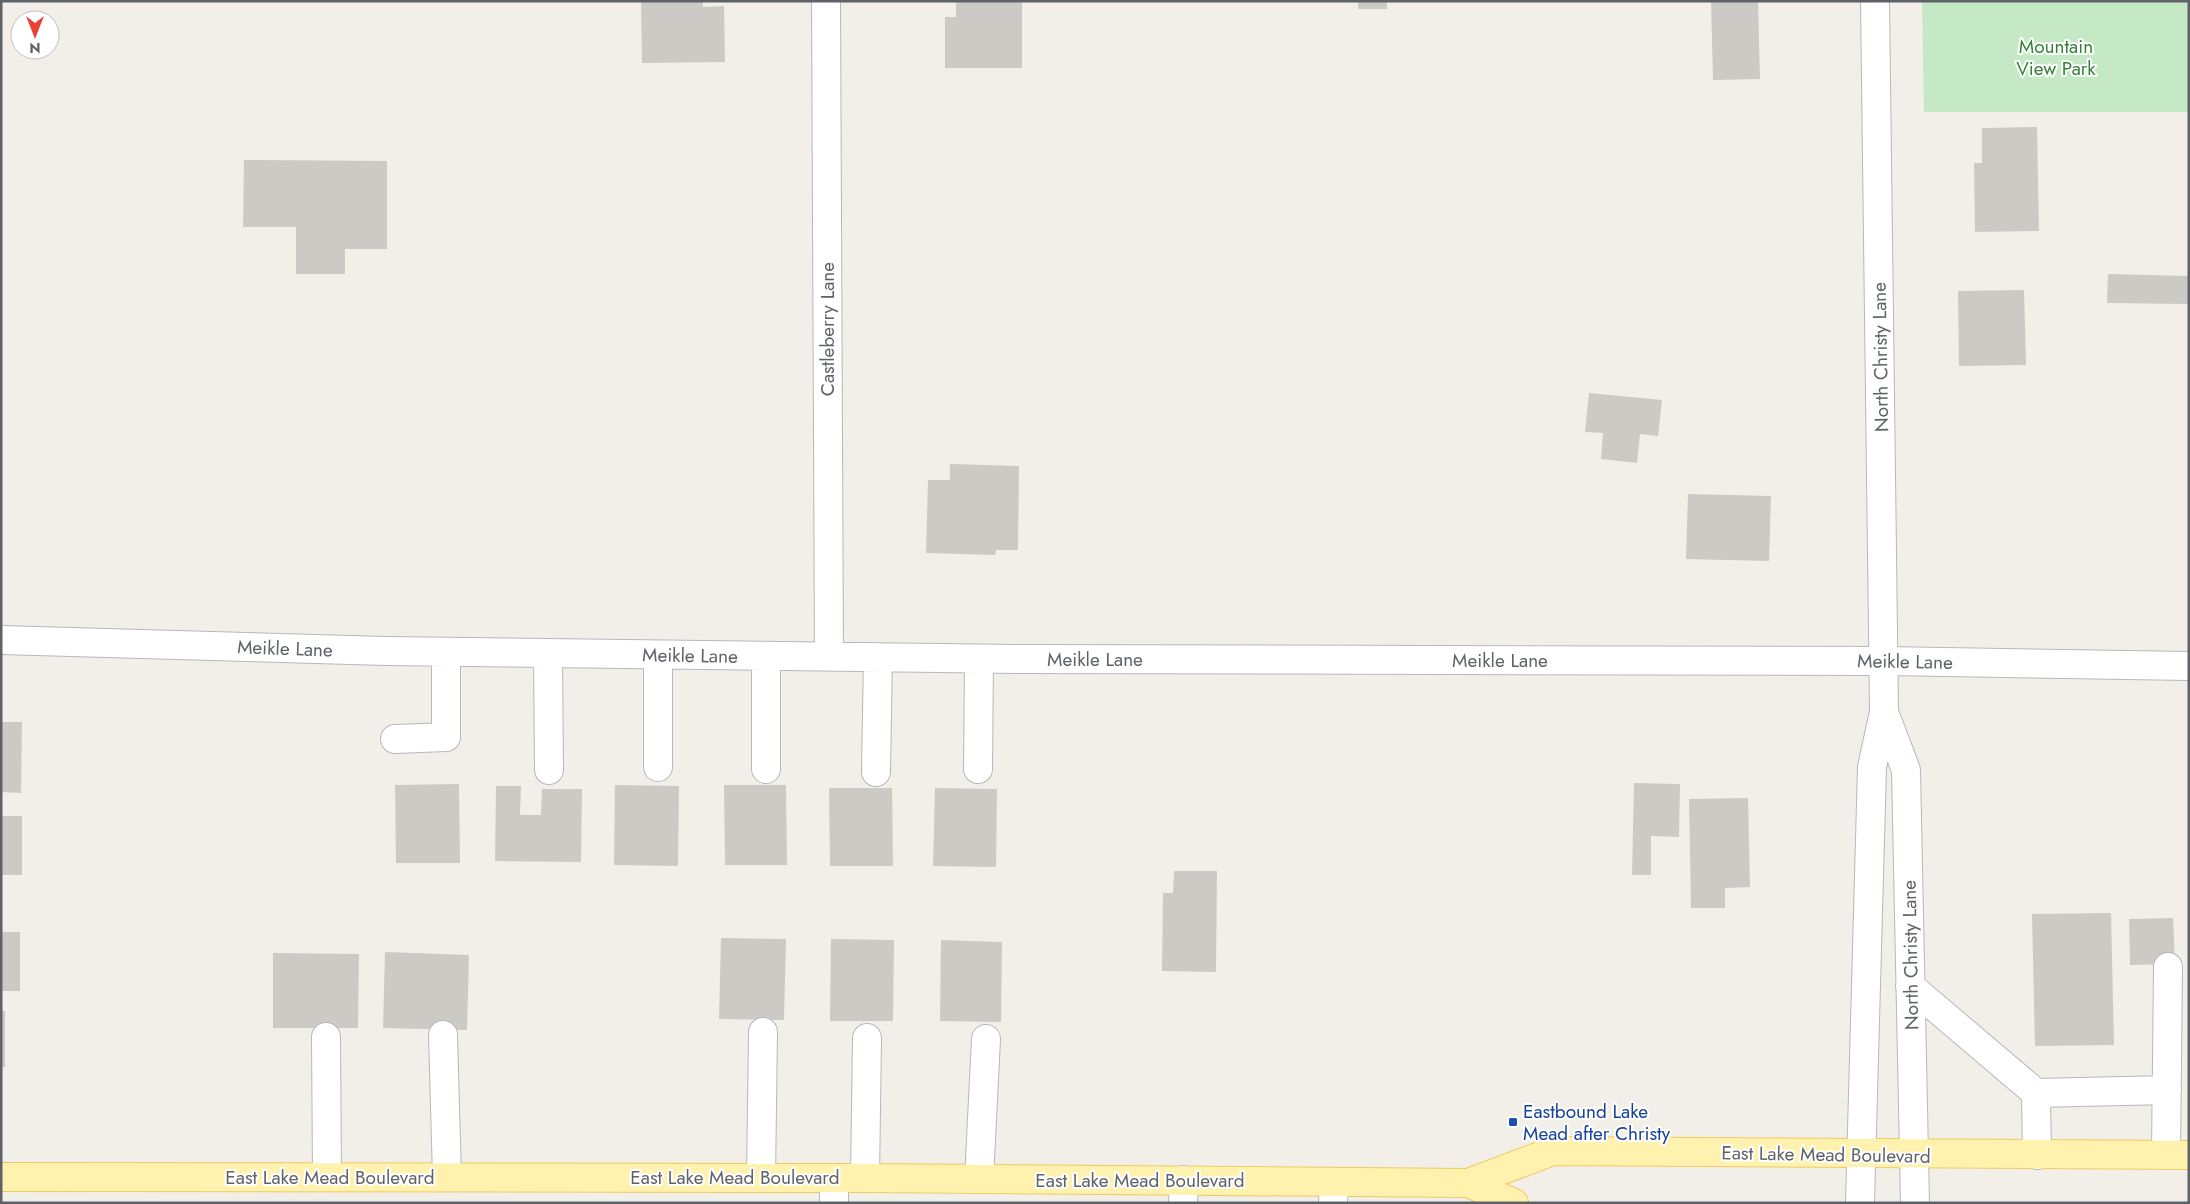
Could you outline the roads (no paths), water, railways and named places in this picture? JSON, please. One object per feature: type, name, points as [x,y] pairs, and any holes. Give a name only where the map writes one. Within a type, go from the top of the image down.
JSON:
[{"type":"main road","name":"East Lake Mead Boulevard","points":[[1,1177],[761,1178],[834,1190],[865,1178],[979,1179],[1183,1192],[1333,1192],[1468,1183],[1553,1151],[2177,1156]]},
{"type":"main road","name":"East Lake Mead Boulevard","points":[[1468,1183],[1514,1203]]},
{"type":"street","name":"Castleberry Lane","points":[[826,1],[829,656]]},
{"type":"street","name":"North Christy Lane","points":[[1860,1203],[1872,767],[1884,712],[1876,1]]},
{"type":"street","name":"Meikle Lane","points":[[1,640],[446,652],[979,659],[1884,661],[2189,666]]},
{"type":"street","points":[[395,739],[446,737],[446,652]]},
{"type":"street","points":[[548,653],[549,770]]},
{"type":"street","points":[[658,655],[658,767]]},
{"type":"street","points":[[766,656],[766,769]]},
{"type":"street","points":[[876,772],[878,657]]},
{"type":"street","points":[[978,769],[979,659]]},
{"type":"street","name":"North Christy Lane","points":[[1884,712],[1906,770],[1915,1203]]},
{"type":"street","points":[[2168,967],[2167,1090],[2177,1156]]},
{"type":"street","points":[[1910,986],[2036,1093],[2167,1090]]},
{"type":"street","points":[[761,1178],[762,1032]]},
{"type":"street","points":[[443,1035],[447,1177]]},
{"type":"street","points":[[326,1037],[327,1177]]},
{"type":"street","points":[[865,1178],[867,1038]]},
{"type":"street","points":[[979,1179],[986,1040]]},
{"type":"street","points":[[2036,1093],[2037,1155]]},
{"type":"place","name":"Eastbound Lake Mead after Christy","points":[[1513,1122]]},
{"type":"park label","name":"Mountain View Park","points":[[2056,57]]}]
